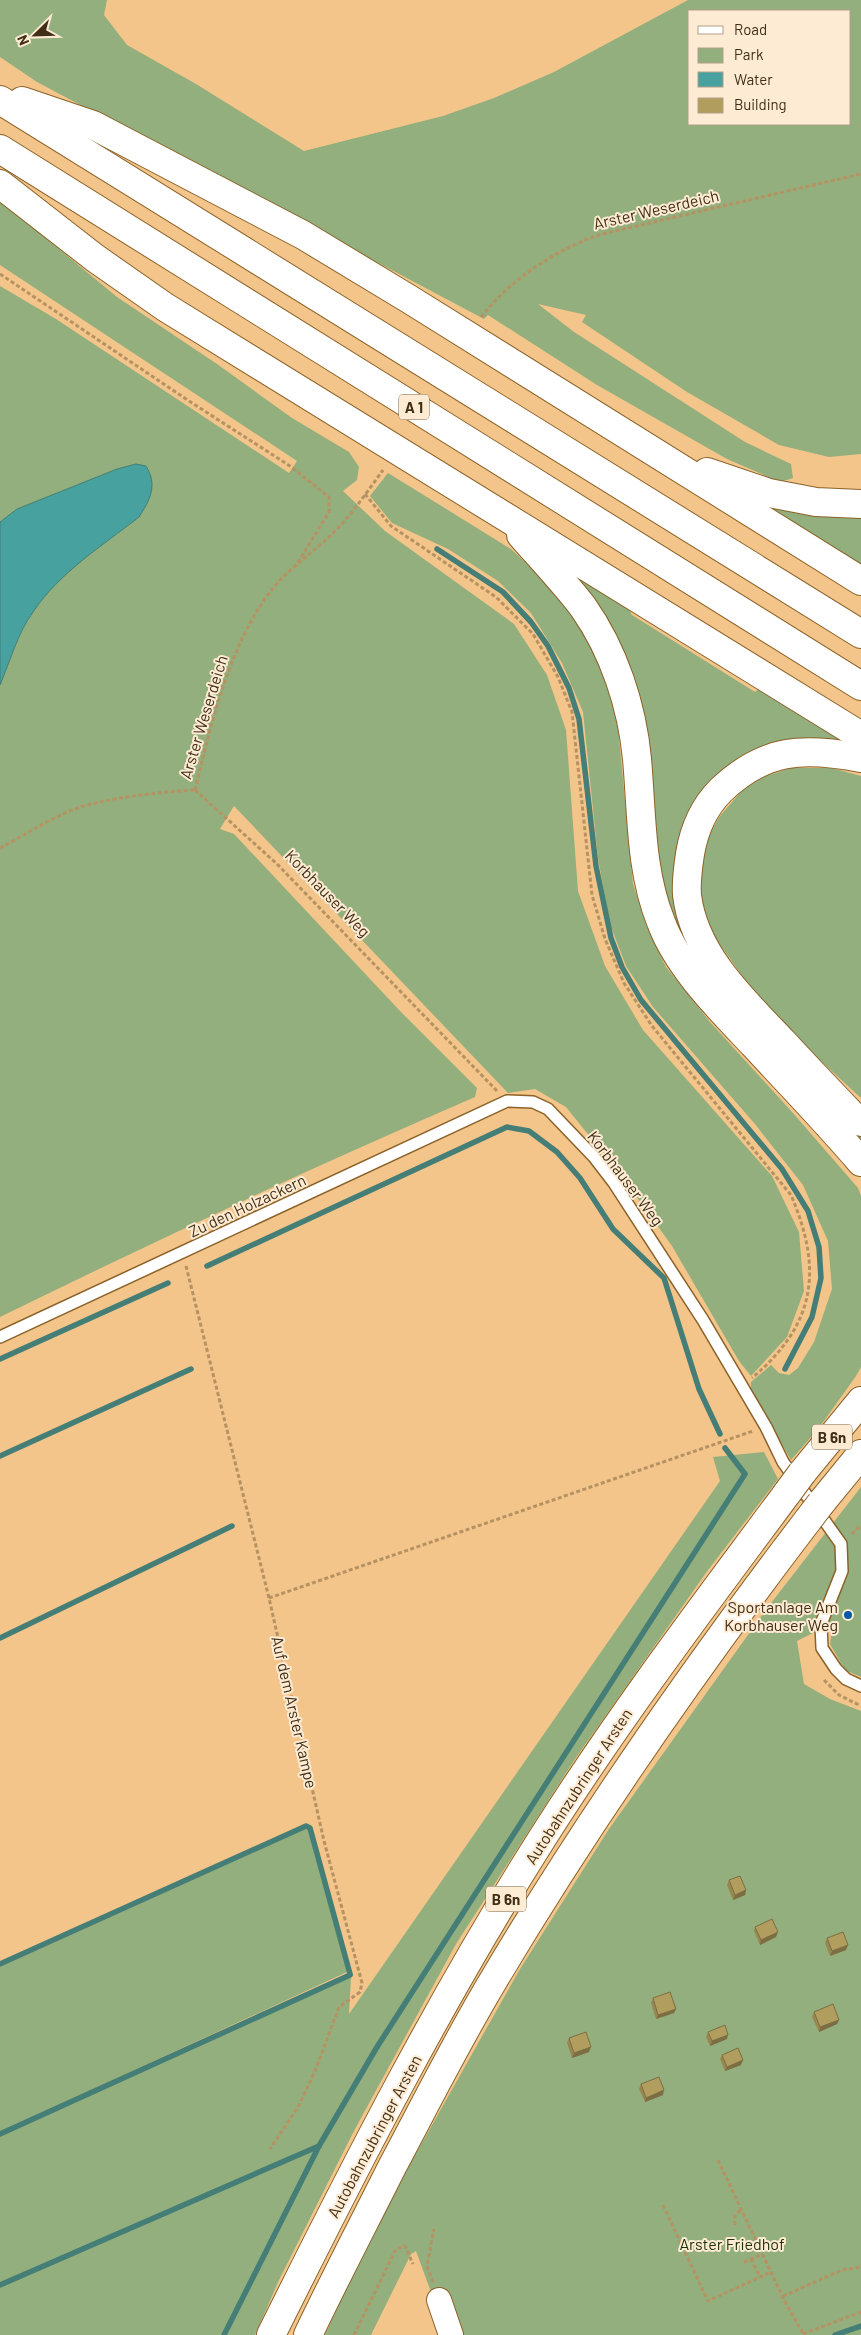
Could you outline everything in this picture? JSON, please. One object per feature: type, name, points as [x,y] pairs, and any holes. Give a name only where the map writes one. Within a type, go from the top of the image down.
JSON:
[{"type":"highway","points":[[0,93],[93,125],[303,235],[861,581]]},
{"type":"highway","name":"A 1","points":[[0,100],[861,634]]},
{"type":"highway","name":"A 1","points":[[0,149],[861,686]]},
{"type":"highway","points":[[0,184],[95,258],[165,307],[861,736]]},
{"type":"highway","points":[[666,459],[769,493],[816,502],[861,504]]},
{"type":"highway","points":[[502,514],[583,608],[595,627],[623,688],[637,757],[649,888],[662,924],[699,985],[861,1162]]},
{"type":"highway","points":[[861,758],[813,751],[786,752],[764,759],[731,781],[715,796],[702,816],[692,841],[687,895],[695,926],[709,954],[724,977],[742,1000],[853,1116],[861,1122]]},
{"type":"highway","name":"Autobahnzubringer Arsten","points":[[271,2335],[318,2241],[444,2005],[542,1838],[679,1636],[795,1482],[861,1401]]},
{"type":"highway","name":"Autobahnzubringer Arsten","points":[[308,2335],[417,2119],[493,1982],[565,1866],[657,1726],[742,1607],[861,1454]]},
{"type":"street","points":[[439,2300],[451,2335]]},
{"type":"lane","name":"Korbhauser Weg","points":[[507,1101],[534,1102],[548,1109],[594,1157],[614,1183],[661,1252],[766,1427],[783,1462],[841,1544],[842,1572],[821,1624],[822,1648],[836,1669],[846,1679],[861,1686]]},
{"type":"lane","name":"Zu den Holzackern","points":[[0,1337],[507,1101]]},
{"type":"path","name":"Arster Weserdeich","points":[[481,316],[512,282],[577,242],[602,234],[861,174]]},
{"type":"path","points":[[0,274],[189,401],[290,466],[329,497],[329,512],[295,567]]},
{"type":"path","name":"Arster Weserdeich","points":[[0,848],[67,813],[90,804],[162,792],[195,790],[210,728],[236,652],[257,613],[282,579],[339,527],[383,470]]},
{"type":"path","points":[[365,494],[391,526],[496,597],[533,634],[558,677],[572,712],[592,895],[606,939],[624,983],[652,1026],[791,1195],[804,1225],[809,1258],[809,1287],[803,1310],[792,1335],[772,1361],[742,1386]]},
{"type":"path","name":"Korbhauser Weg","points":[[195,790],[277,864],[507,1101]]},
{"type":"path","name":"Auf dem Arster Kampe","points":[[183,1253],[269,1598],[324,1841],[362,1983],[360,1992],[339,2006],[315,2070],[298,2107],[270,2149]]},
{"type":"path","points":[[269,1598],[766,1427]]},
{"type":"path","points":[[718,2160],[782,2296],[804,2335],[861,2312]]},
{"type":"path","points":[[663,2205],[708,2301],[771,2272]]},
{"type":"path","points":[[735,2225],[735,2215],[742,2209]]},
{"type":"path","points":[[434,2229],[427,2266],[439,2300]]},
{"type":"path","points":[[354,2335],[396,2250],[405,2246],[413,2264]]},
{"type":"path","points":[[744,2262],[762,2254]]},
{"type":"path","points":[[751,2259],[760,2277]]},
{"type":"path","points":[[782,2296],[842,2270],[861,2267]]},
{"type":"green space","points":[[0,0],[107,0],[104,15],[127,45],[196,84],[304,151],[443,116],[494,98],[554,72],[688,0],[861,0],[861,454],[829,457],[779,445],[687,392],[582,322],[586,315],[538,304],[574,332],[745,442],[791,464],[793,478],[780,482],[727,459],[597,385],[488,315],[484,319],[37,82],[0,57]]},
{"type":"green space","points":[[0,200],[117,297],[217,364],[292,418],[349,452],[359,467],[357,480],[343,491],[385,531],[514,624],[547,675],[566,730],[578,891],[605,966],[643,1030],[772,1176],[799,1232],[804,1291],[787,1337],[751,1376],[739,1361],[672,1246],[621,1175],[566,1107],[535,1089],[508,1093],[234,806],[220,829],[234,834],[400,1011],[477,1088],[475,1097],[236,1204],[0,1317],[0,685],[23,630],[47,592],[76,565],[139,517],[136,464],[117,469],[17,509],[0,522],[0,286],[56,319],[289,473],[297,461],[0,265]]},
{"type":"green space","points":[[388,473],[511,549],[553,588],[582,629],[604,676],[617,717],[633,884],[648,930],[666,967],[710,1022],[858,1188],[861,1196],[861,1367],[819,1428],[791,1460],[751,1390],[751,1382],[771,1365],[779,1373],[789,1375],[798,1368],[814,1342],[832,1289],[828,1241],[803,1185],[755,1124],[653,1007],[626,966],[610,924],[598,858],[583,712],[562,663],[531,613],[498,581],[448,549],[392,523],[370,496]]},
{"type":"green space","points":[[749,498],[861,515],[861,571]]},
{"type":"green space","points":[[566,566],[626,604],[632,615],[755,692],[760,688],[857,748],[819,740],[790,740],[763,746],[739,759],[678,901],[841,1120],[861,1136],[861,1152],[687,953],[657,886],[641,716]]},
{"type":"green space","points":[[791,768],[832,768],[861,776],[861,1098],[786,1029],[743,977],[713,935],[699,891],[699,851],[720,816],[750,781]]},
{"type":"green space","points":[[764,1452],[778,1479],[708,1570],[575,1759],[456,1944],[355,2129],[279,2280],[255,2335],[0,2335],[0,2135],[351,1977],[349,2014],[720,1481],[713,1457]]},
{"type":"green space","name":"Arster Friedhof","points":[[861,1487],[861,1677],[845,1670],[830,1644],[833,1623],[797,1641],[804,1684],[830,1699],[861,1711],[861,2335],[451,2335],[443,2325],[416,2251],[411,2254],[371,2335],[325,2335],[344,2292],[410,2164],[520,1969],[609,1829],[768,1607]]},
{"type":"green space","points":[[305,1829],[308,1830],[347,1972],[0,2132],[0,1967]]},
{"type":"water","points":[[136,464],[146,466],[152,480],[151,492],[143,511],[139,517],[69,572],[44,598],[23,629],[0,685],[0,522],[17,509],[117,469]]},
{"type":"building","points":[[740,1876],[746,1890],[735,1895],[729,1880]]},
{"type":"building","points":[[772,1919],[778,1932],[761,1940],[755,1927]]},
{"type":"building","points":[[843,1932],[848,1945],[832,1951],[827,1938]]},
{"type":"building","points":[[670,1992],[676,2009],[658,2015],[653,1998]]},
{"type":"building","points":[[833,2004],[839,2020],[820,2027],[814,2012]]},
{"type":"building","points":[[725,2025],[728,2035],[712,2041],[708,2032]]},
{"type":"building","points":[[586,2032],[591,2047],[574,2053],[569,2038]]},
{"type":"building","points":[[738,2048],[743,2060],[727,2067],[722,2055]]},
{"type":"building","points":[[659,2077],[664,2090],[646,2098],[641,2084]]},
{"type":"waterway","points":[[437,549],[503,592],[531,622],[548,646],[569,688],[579,719],[596,866],[611,938],[622,967],[641,1000],[782,1169],[808,1211],[819,1247],[821,1278],[812,1317],[785,1369]]},
{"type":"waterway","points":[[207,1266],[507,1127],[529,1131],[557,1152],[580,1178],[613,1229],[664,1278],[699,1389],[720,1434]]},
{"type":"waterway","points":[[0,1359],[168,1283]]},
{"type":"waterway","points":[[0,1456],[191,1369]]},
{"type":"waterway","points":[[224,2335],[319,2146],[377,2047],[745,1474],[725,1448]]},
{"type":"waterway","points":[[0,1638],[232,1526]]},
{"type":"waterway","points":[[0,1964],[306,1826],[310,1828],[350,1974]]},
{"type":"waterway","points":[[0,2134],[350,1975]]},
{"type":"waterway","points":[[0,2285],[319,2146]]},
{"type":"waterway","points":[[835,2335],[861,2326]]},
{"type":"place","name":"Sportanlage Am Korbhauser Weg","points":[[848,1615]]}]
